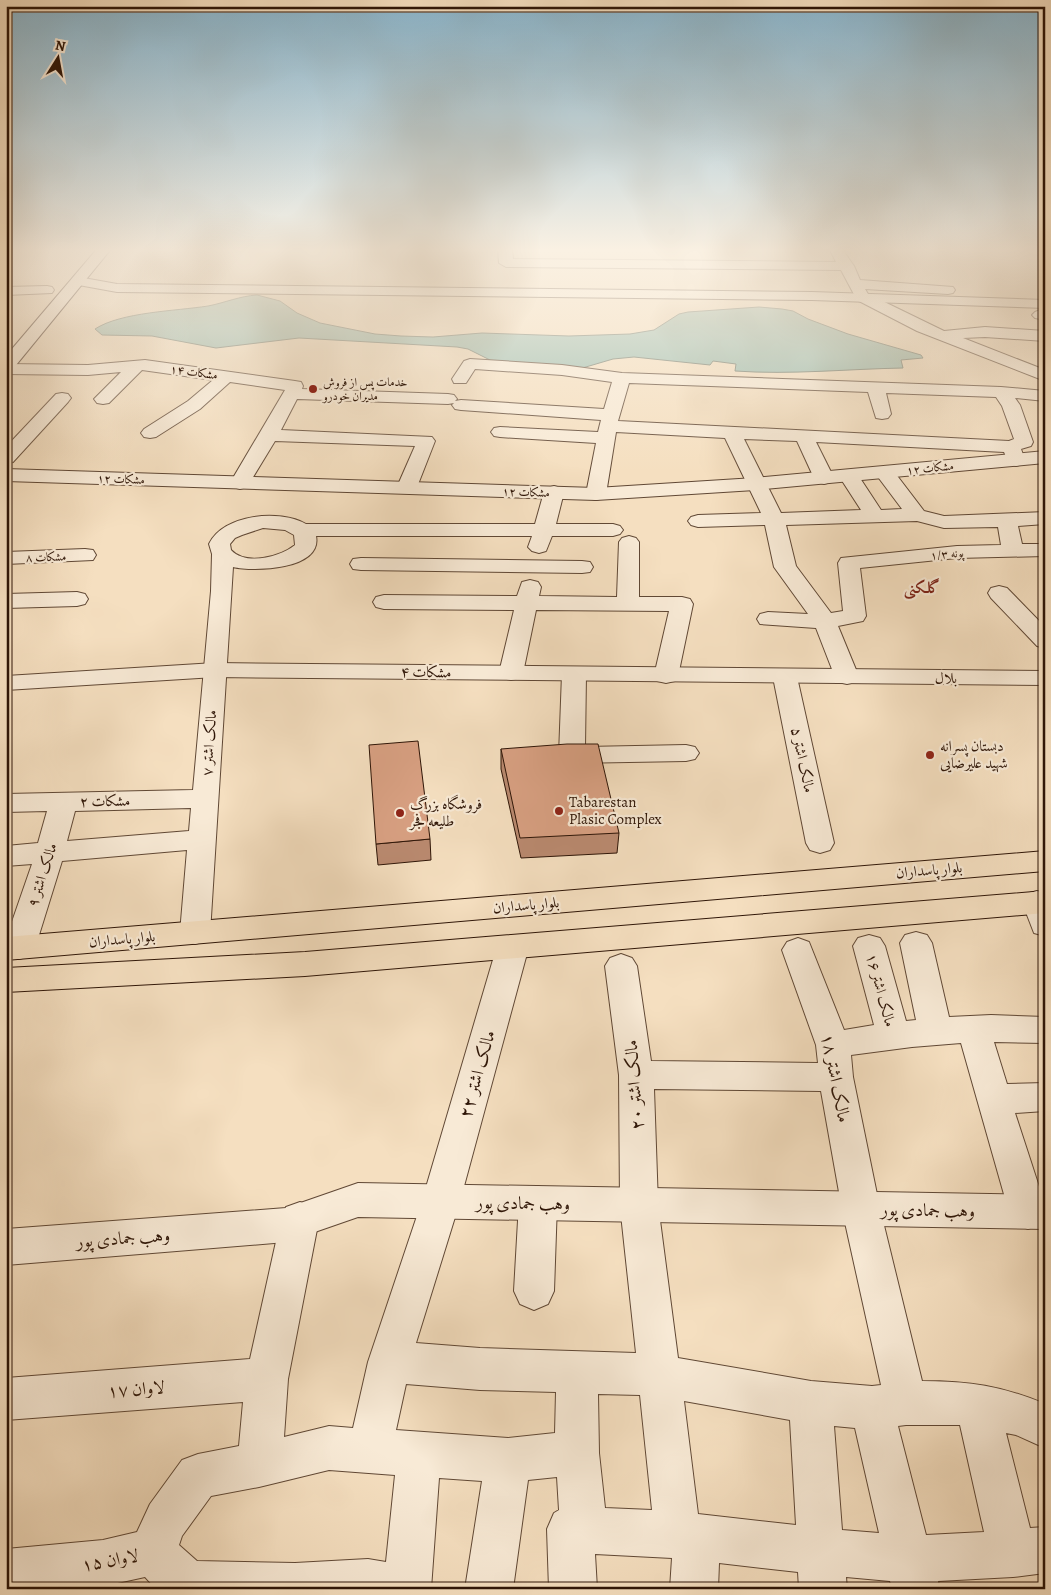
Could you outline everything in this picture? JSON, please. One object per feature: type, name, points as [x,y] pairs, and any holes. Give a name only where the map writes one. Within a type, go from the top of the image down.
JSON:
[{"type":"main road","name":"بلوار پاسداران","points":[[12,948],[1045,861]]},
{"type":"main road","points":[[6,980],[305,964],[514,946],[1042,910]]},
{"type":"street","points":[[6,368],[43,323]]},
{"type":"street","points":[[914,323],[991,357],[1045,376]]},
{"type":"street","points":[[940,335],[985,332],[1045,336]]},
{"type":"street","points":[[991,357],[1015,350],[1045,350]]},
{"type":"street","points":[[460,379],[470,364],[562,370],[622,378],[1001,392],[1036,395]]},
{"type":"street","name":"مشکات ۱۴","points":[[6,368],[88,370],[145,365],[295,386],[292,394]]},
{"type":"street","points":[[103,399],[137,366]]},
{"type":"street","points":[[150,433],[194,405],[226,377]]},
{"type":"street","points":[[596,494],[609,426],[622,378]]},
{"type":"street","points":[[876,388],[882,414]]},
{"type":"street","points":[[500,432],[609,426],[1021,444],[1011,405],[1001,392]]},
{"type":"street","points":[[240,483],[292,394],[454,402],[609,426]]},
{"type":"street","points":[[6,458],[62,398]]},
{"type":"street","points":[[731,431],[755,484],[774,518],[785,567],[825,621],[847,677]]},
{"type":"street","points":[[269,435],[426,441],[407,487]]},
{"type":"street","points":[[803,435],[824,478]]},
{"type":"street","name":"مشکات ۱۲","points":[[6,475],[596,494],[755,484],[885,472],[1021,444],[1045,457]]},
{"type":"street","points":[[885,472],[917,514]]},
{"type":"street","points":[[848,476],[874,515]]},
{"type":"street","points":[[511,673],[543,530],[554,492]]},
{"type":"street","points":[[698,521],[917,514],[944,522],[1045,518]]},
{"type":"street","points":[[1007,521],[1014,550]]},
{"type":"street","name":"مالک اشتر ۷","points":[[195,933],[222,591],[223,554],[220,547],[221,540],[227,534],[250,524],[277,522],[301,530]]},
{"type":"street","points":[[944,522],[969,552]]},
{"type":"street","points":[[301,530],[543,530],[621,536],[628,604]]},
{"type":"street","points":[[223,554],[235,561],[255,564],[270,563],[296,555],[304,548],[307,541],[305,534],[301,530]]},
{"type":"street","name":"پونه ۱/۳","points":[[825,621],[855,616],[849,563],[969,552],[1045,550]]},
{"type":"street","name":"مشکات ۸","points":[[6,558],[85,555]]},
{"type":"street","points":[[222,591],[235,577],[255,564]]},
{"type":"street","points":[[361,564],[582,567]]},
{"type":"street","points":[[999,593],[1045,641]]},
{"type":"street","points":[[6,601],[78,599]]},
{"type":"street","points":[[384,602],[682,604],[666,676]]},
{"type":"street","points":[[768,619],[825,621]]},
{"type":"street","name":"مشکات ۴","points":[[6,683],[215,670],[847,677]]},
{"type":"street","points":[[574,674],[572,755],[686,753]]},
{"type":"street","name":"مالک اشتر ۵","points":[[785,676],[820,843]]},
{"type":"street","name":"بلال","points":[[847,677],[1045,678]]},
{"type":"street","name":"مشکات ۲","points":[[6,803],[205,799]]},
{"type":"street","name":"مالک اشتر ۹","points":[[12,948],[50,853],[63,802]]},
{"type":"street","points":[[6,856],[202,839]]},
{"type":"street","points":[[916,943],[935,1030]]},
{"type":"street","name":"مالک اشتر ۲۲","points":[[370,1451],[389,1362],[441,1202],[514,946]]},
{"type":"street","name":"مالک اشتر ۱۶","points":[[869,946],[893,1035]]},
{"type":"street","name":"مالک اشتر ۱۸","points":[[798,950],[834,1061],[861,1209],[912,1574]]},
{"type":"street","name":"مالک اشتر ۲۰","points":[[621,966],[636,1075],[639,1205],[658,1375],[687,1536],[694,1589]]},
{"type":"street","points":[[636,1075],[834,1061],[893,1035],[935,1030],[974,1030],[1009,1027],[1045,1030]]},
{"type":"street","points":[[974,1030],[994,1099],[1037,1212]]},
{"type":"street","points":[[994,1099],[1045,1098]]},
{"type":"street","name":"وهب جمادی پور","points":[[6,1247],[286,1225],[358,1200],[1037,1212]]},
{"type":"street","points":[[534,1291],[538,1203]]},
{"type":"street","points":[[259,1465],[267,1379],[300,1219]]},
{"type":"street","points":[[389,1362],[658,1375],[811,1402],[889,1406],[963,1403],[1017,1414],[1045,1426]]},
{"type":"street","points":[[577,1372],[577,1453],[584,1530]]},
{"type":"street","name":"لاوان ۱۷","points":[[6,1399],[267,1379]]},
{"type":"street","points":[[811,1402],[822,1570]]},
{"type":"street","points":[[574,1589],[570,1529],[687,1536],[822,1570],[912,1574],[1029,1552],[977,1406]]},
{"type":"street","name":"لاوان ۱۵","points":[[6,1573],[103,1564],[152,1552],[166,1520],[198,1476],[259,1465],[329,1448],[508,1460],[577,1453]]},
{"type":"street","points":[[152,1552],[187,1585],[387,1587],[419,1453]]},
{"type":"street","points":[[489,1589],[508,1460]]},
{"type":"shaded area","points":[[105,323],[322,323],[375,334],[401,336],[433,337],[482,333],[569,336],[630,334],[654,330],[664,323],[820,323],[848,334],[921,355],[923,358],[901,360],[903,368],[756,372],[735,371],[736,364],[713,361],[710,365],[634,357],[613,359],[579,369],[494,362],[468,349],[457,347],[299,338],[216,348],[152,336],[102,335],[95,329]]},
{"type":"building","name":"فروشگاه بزرگ طلیعه فجر","points":[[418,741],[430,839],[376,844],[369,745]]},
{"type":"building","name":"Tabarestan Plasic Complex","points":[[567,744],[598,744],[619,833],[520,838],[501,749]]},
{"type":"place","name":"خدمات پس از فروش مدیران خودرو","points":[[313,389]]},
{"type":"place","name":"دبستان پسرانه شهید علیرضایی","points":[[930,755]]},
{"type":"place","name":"Tabarestan Plasic Complex","points":[[559,811]]},
{"type":"place","name":"فروشگاه بزرگ طلیعه فجر","points":[[400,813]]},
{"type":"district","name":"گلکنی","points":[[922,587]]}]
